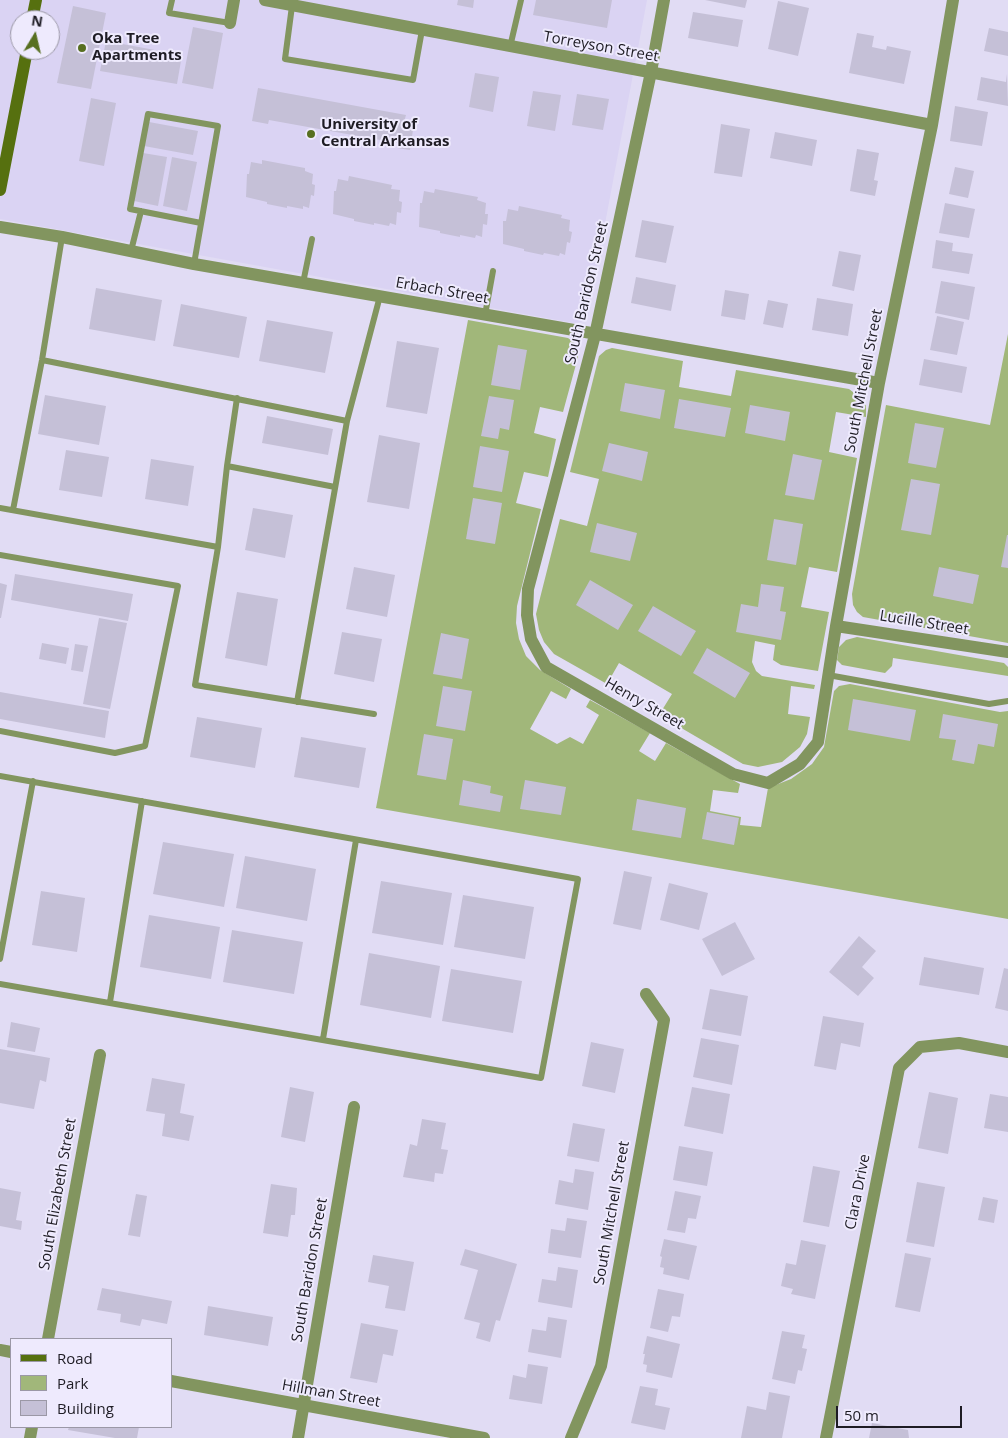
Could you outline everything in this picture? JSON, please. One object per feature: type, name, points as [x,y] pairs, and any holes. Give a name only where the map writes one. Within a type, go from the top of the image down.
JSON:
[{"type":"street","points":[[230,23],[234,0]]},
{"type":"street","name":"Torreyson Street","points":[[265,0],[932,124]]},
{"type":"street","name":"South Baridon Street","points":[[528,589],[595,335],[651,72],[664,0]]},
{"type":"street","name":"South Mitchell Street","points":[[800,764],[818,742],[836,626],[880,383],[932,124],[953,0]]},
{"type":"street","points":[[0,190],[25,60]]},
{"type":"street","name":"Erbach Street","points":[[0,227],[62,237],[194,264],[880,383]]},
{"type":"street","name":"Henry Street","points":[[528,589],[527,615],[531,639],[546,667],[733,774],[768,783],[800,764]]},
{"type":"street","name":"Lucille Street","points":[[836,626],[1008,652]]},
{"type":"street","name":"South Mitchell Street","points":[[571,1438],[601,1366],[664,1020],[646,994]]},
{"type":"street","name":"Clara Drive","points":[[826,1438],[899,1068],[920,1047],[959,1043],[1008,1052]]},
{"type":"street","name":"South Elizabeth Street","points":[[48,1338],[100,1055]]},
{"type":"street","name":"South Baridon Street","points":[[298,1438],[354,1107]]},
{"type":"street","name":"Hillman Street","points":[[172,1380],[484,1438]]},
{"type":"lane","points":[[172,0],[169,13],[230,23]]},
{"type":"lane","points":[[510,47],[521,0]]},
{"type":"lane","points":[[292,6],[285,59],[413,80],[422,30]]},
{"type":"lane","points":[[194,264],[202,223],[218,126],[148,114],[130,209],[202,223]]},
{"type":"lane","points":[[131,251],[141,211]]},
{"type":"lane","points":[[13,510],[42,360],[62,237]]},
{"type":"lane","points":[[303,283],[312,239]]},
{"type":"lane","points":[[485,315],[493,271]]},
{"type":"lane","points":[[297,702],[347,421],[380,296]]},
{"type":"lane","points":[[42,360],[347,421]]},
{"type":"lane","points":[[237,398],[226,466],[218,547],[195,684],[374,714]]},
{"type":"lane","points":[[226,466],[335,487]]},
{"type":"lane","points":[[0,508],[218,547]]},
{"type":"lane","points":[[0,554],[178,586],[146,746],[115,753],[0,731]]},
{"type":"lane","points":[[828,675],[989,704],[1008,701]]},
{"type":"lane","points":[[0,776],[578,879],[541,1078],[0,984]]},
{"type":"lane","points":[[0,959],[33,781]]},
{"type":"lane","points":[[110,1002],[142,801]]},
{"type":"lane","points":[[323,1039],[356,840]]},
{"type":"shaded area","name":"University of Central Arkansas","points":[[0,0],[647,0],[589,309],[586,317],[581,322],[574,323],[0,219]]},
{"type":"green space","points":[[468,320],[568,338],[576,344],[578,357],[563,412],[540,407],[534,433],[556,439],[548,477],[524,472],[516,503],[541,509],[517,606],[516,623],[519,639],[526,656],[540,670],[571,689],[566,699],[551,691],[530,729],[557,744],[570,737],[583,744],[599,715],[586,707],[590,700],[650,733],[639,751],[655,761],[666,743],[740,784],[738,793],[713,790],[710,811],[741,817],[740,825],[761,827],[768,788],[791,779],[812,764],[824,747],[834,691],[839,686],[850,684],[1000,712],[1008,711],[1008,919],[376,808]]},
{"type":"green space","points":[[1008,334],[1008,643],[863,617],[853,605],[852,594],[886,405],[990,425]]},
{"type":"green space","points":[[612,348],[683,361],[679,387],[731,396],[736,370],[849,389],[862,399],[866,406],[866,417],[836,412],[829,452],[857,458],[837,572],[809,567],[801,607],[829,612],[818,671],[781,665],[773,660],[775,645],[755,641],[752,662],[756,671],[762,676],[815,685],[814,689],[791,686],[788,714],[810,717],[807,734],[800,747],[782,762],[758,767],[743,764],[659,715],[672,694],[619,663],[607,684],[554,654],[544,642],[539,630],[536,614],[560,519],[587,526],[599,479],[570,472],[599,356]]},
{"type":"green space","points":[[857,637],[1004,663],[1008,667],[1008,676],[893,658],[892,666],[885,673],[842,665],[837,660],[839,647],[846,640]]},
{"type":"building","points":[[458,0],[474,0],[473,8],[457,5]]},
{"type":"building","points":[[536,0],[612,0],[607,28],[533,15]]},
{"type":"building","points":[[705,0],[747,0],[745,8]]},
{"type":"building","points":[[778,1],[809,8],[798,56],[768,49]]},
{"type":"building","name":"Oka Tree Apartments","points":[[73,6],[106,13],[91,89],[57,83]]},
{"type":"building","points":[[693,12],[743,20],[738,47],[688,38]]},
{"type":"building","name":"Oka Tree Apartments","points":[[193,27],[223,33],[213,89],[182,83]]},
{"type":"building","points":[[989,28],[1008,32],[1008,56],[984,51]]},
{"type":"building","points":[[857,33],[874,36],[872,47],[886,50],[887,46],[911,51],[904,84],[849,73]]},
{"type":"building","name":"Oka Tree Apartments","points":[[106,41],[182,55],[177,84],[100,71]]},
{"type":"building","points":[[475,73],[499,77],[493,112],[469,107]]},
{"type":"building","points":[[1007,74],[1008,106],[977,100],[981,77],[1006,82]]},
{"type":"building","points":[[258,88],[406,115],[404,122],[414,123],[410,150],[397,148],[397,143],[269,120],[268,124],[252,121]]},
{"type":"building","points":[[533,91],[561,95],[555,131],[527,126]]},
{"type":"building","points":[[577,94],[609,99],[603,130],[572,125]]},
{"type":"building","points":[[91,98],[116,103],[104,166],[79,161]]},
{"type":"building","points":[[955,106],[988,112],[982,146],[950,141]]},
{"type":"building","points":[[149,122],[198,131],[193,155],[144,146]]},
{"type":"building","points":[[721,124],[750,129],[742,177],[714,173]]},
{"type":"building","points":[[775,132],[817,140],[812,166],[770,158]]},
{"type":"building","points":[[857,149],[879,153],[874,180],[878,181],[875,196],[850,191]]},
{"type":"building","points":[[143,153],[167,157],[158,206],[134,201]]},
{"type":"building","points":[[172,157],[197,162],[187,211],[163,206]]},
{"type":"building","points":[[262,160],[305,168],[305,171],[313,174],[314,196],[311,195],[309,208],[303,206],[303,209],[287,206],[287,208],[246,197],[247,174],[249,174],[251,162],[262,164]]},
{"type":"building","points":[[955,167],[974,171],[968,198],[949,194]]},
{"type":"building","points":[[349,176],[392,185],[391,189],[400,190],[401,213],[397,212],[396,225],[390,223],[389,226],[374,223],[374,225],[333,214],[334,191],[336,191],[338,179],[348,181]]},
{"type":"building","points":[[435,189],[478,197],[477,200],[486,203],[487,225],[483,224],[482,237],[476,235],[475,238],[460,235],[460,237],[419,227],[420,203],[422,203],[424,191],[434,193]]},
{"type":"building","points":[[945,203],[975,209],[969,238],[939,233]]},
{"type":"building","points":[[519,206],[562,215],[561,218],[570,220],[569,231],[572,232],[570,243],[567,242],[565,255],[560,253],[559,256],[544,253],[543,255],[503,244],[503,221],[506,221],[508,209],[518,211]]},
{"type":"building","points":[[642,220],[674,226],[666,263],[635,257]]},
{"type":"building","points":[[936,240],[953,243],[952,251],[973,254],[969,274],[932,268]]},
{"type":"building","points":[[839,251],[861,255],[854,291],[832,286]]},
{"type":"building","points":[[636,277],[676,285],[671,311],[631,303]]},
{"type":"building","points":[[941,281],[975,287],[969,320],[935,313]]},
{"type":"building","points":[[96,288],[162,300],[155,341],[89,329]]},
{"type":"building","points":[[725,290],[749,294],[745,320],[721,316]]},
{"type":"building","points":[[817,298],[853,304],[848,336],[812,330]]},
{"type":"building","points":[[768,300],[788,304],[783,328],[763,324]]},
{"type":"building","points":[[181,304],[247,317],[239,358],[173,346]]},
{"type":"building","points":[[937,316],[964,322],[957,355],[930,350]]},
{"type":"building","points":[[267,320],[333,332],[325,373],[259,361]]},
{"type":"building","points":[[397,341],[439,348],[427,414],[386,407]]},
{"type":"building","points":[[498,345],[527,350],[520,390],[491,385]]},
{"type":"building","points":[[924,359],[967,367],[962,393],[919,385]]},
{"type":"building","points":[[625,383],[665,390],[660,419],[620,411]]},
{"type":"building","points":[[45,395],[106,406],[99,445],[38,434]]},
{"type":"building","points":[[489,396],[514,400],[509,430],[500,428],[498,439],[481,436]]},
{"type":"building","points":[[679,399],[731,408],[725,437],[674,428]]},
{"type":"building","points":[[750,405],[790,412],[785,441],[745,433]]},
{"type":"building","points":[[267,416],[333,429],[328,455],[262,443]]},
{"type":"building","points":[[915,423],[944,428],[936,468],[908,463]]},
{"type":"building","points":[[379,435],[420,443],[409,509],[367,502]]},
{"type":"building","points":[[609,443],[648,452],[642,481],[602,471]]},
{"type":"building","points":[[480,446],[509,451],[502,492],[473,487]]},
{"type":"building","points":[[66,450],[109,457],[102,497],[59,490]]},
{"type":"building","points":[[793,454],[822,460],[814,500],[785,495]]},
{"type":"building","points":[[151,459],[194,466],[188,506],[145,499]]},
{"type":"building","points":[[911,479],[940,484],[931,535],[901,530]]},
{"type":"building","points":[[473,498],[502,503],[495,544],[466,539]]},
{"type":"building","points":[[253,508],[293,515],[285,558],[245,550]]},
{"type":"building","points":[[774,519],[803,524],[796,565],[767,560]]},
{"type":"building","points":[[597,523],[637,533],[630,561],[590,552]]},
{"type":"building","points":[[1008,535],[1008,568],[1001,567]]},
{"type":"building","points":[[354,567],[395,575],[387,617],[346,609]]},
{"type":"building","points":[[939,567],[979,575],[973,604],[933,596]]},
{"type":"building","points":[[15,574],[133,594],[128,621],[11,600]]},
{"type":"building","points":[[590,580],[633,605],[618,630],[576,605]]},
{"type":"building","points":[[0,583],[7,585],[1,618],[0,618]]},
{"type":"building","points":[[761,584],[784,587],[780,611],[786,612],[781,640],[736,632],[741,604],[758,607]]},
{"type":"building","points":[[237,592],[278,599],[267,666],[225,658]]},
{"type":"building","points":[[653,606],[696,631],[681,656],[638,631]]},
{"type":"building","points":[[99,618],[127,623],[110,709],[83,704]]},
{"type":"building","points":[[342,632],[382,639],[374,682],[334,674]]},
{"type":"building","points":[[441,633],[469,639],[462,679],[433,674]]},
{"type":"building","points":[[42,643],[69,648],[66,664],[39,659]]},
{"type":"building","points":[[75,644],[88,646],[83,672],[71,670]]},
{"type":"building","points":[[707,648],[750,673],[735,698],[693,673]]},
{"type":"building","points":[[443,686],[472,691],[465,731],[436,726]]},
{"type":"building","points":[[0,692],[109,711],[105,738],[0,719]]},
{"type":"building","points":[[853,699],[916,710],[910,741],[848,730]]},
{"type":"building","points":[[943,714],[998,724],[994,747],[978,744],[974,764],[952,760],[956,740],[939,738]]},
{"type":"building","points":[[197,717],[262,728],[255,768],[190,757]]},
{"type":"building","points":[[424,734],[453,739],[446,780],[417,775]]},
{"type":"building","points":[[301,737],[366,748],[359,788],[294,777]]},
{"type":"building","points":[[463,780],[491,786],[490,793],[503,796],[500,812],[459,805]]},
{"type":"building","points":[[525,780],[566,787],[561,815],[520,809]]},
{"type":"building","points":[[637,799],[686,808],[681,838],[632,830]]},
{"type":"building","points":[[707,812],[739,818],[734,845],[702,839]]},
{"type":"building","points":[[163,842],[234,854],[224,907],[153,894]]},
{"type":"building","points":[[245,856],[316,869],[307,921],[236,908]]},
{"type":"building","points":[[624,871],[652,877],[641,930],[613,924]]},
{"type":"building","points":[[381,881],[452,893],[443,945],[372,933]]},
{"type":"building","points":[[669,883],[708,893],[699,930],[660,920]]},
{"type":"building","points":[[41,891],[85,898],[77,952],[32,945]]},
{"type":"building","points":[[463,895],[534,907],[525,959],[454,947]]},
{"type":"building","points":[[149,915],[220,927],[211,979],[140,967]]},
{"type":"building","points":[[735,922],[755,959],[722,976],[702,939]]},
{"type":"building","points":[[232,930],[303,942],[294,994],[223,982]]},
{"type":"building","points":[[859,936],[876,951],[862,967],[874,978],[858,996],[829,972]]},
{"type":"building","points":[[369,953],[440,966],[431,1018],[360,1005]]},
{"type":"building","points":[[924,957],[984,968],[979,995],[919,985]]},
{"type":"building","points":[[1004,968],[1008,969],[1008,1011],[995,1008]]},
{"type":"building","points":[[451,969],[522,981],[513,1033],[442,1021]]},
{"type":"building","points":[[710,989],[748,996],[741,1036],[702,1029]]},
{"type":"building","points":[[823,1016],[864,1023],[860,1047],[841,1043],[836,1070],[814,1066]]},
{"type":"building","points":[[11,1022],[40,1028],[35,1052],[7,1047]]},
{"type":"building","points":[[701,1038],[739,1045],[732,1085],[693,1077]]},
{"type":"building","points":[[591,1042],[624,1049],[615,1093],[582,1086]]},
{"type":"building","points":[[0,1049],[50,1058],[46,1082],[40,1080],[34,1109],[0,1103]]},
{"type":"building","points":[[152,1078],[185,1084],[180,1113],[194,1116],[189,1141],[162,1136],[165,1114],[146,1111]]},
{"type":"building","points":[[290,1087],[314,1092],[305,1142],[281,1137]]},
{"type":"building","points":[[692,1087],[730,1094],[723,1134],[684,1126]]},
{"type":"building","points":[[929,1092],[958,1098],[948,1154],[918,1148]]},
{"type":"building","points":[[990,1094],[1008,1097],[1008,1132],[984,1128]]},
{"type":"building","points":[[422,1119],[446,1123],[441,1149],[448,1150],[443,1174],[435,1173],[434,1182],[403,1177],[410,1144],[417,1146]]},
{"type":"building","points":[[573,1123],[605,1129],[599,1162],[567,1156]]},
{"type":"building","points":[[679,1146],[713,1152],[707,1186],[673,1180]]},
{"type":"building","points":[[813,1166],[840,1171],[829,1227],[803,1222]]},
{"type":"building","points":[[575,1169],[594,1172],[588,1210],[555,1204],[559,1180],[573,1183]]},
{"type":"building","points":[[917,1182],[945,1187],[934,1247],[906,1242]]},
{"type":"building","points":[[271,1184],[297,1188],[295,1215],[291,1215],[288,1237],[263,1233]]},
{"type":"building","points":[[0,1188],[21,1192],[16,1220],[22,1221],[21,1230],[0,1226]]},
{"type":"building","points":[[675,1191],[701,1196],[696,1219],[688,1218],[685,1233],[667,1230]]},
{"type":"building","points":[[136,1194],[147,1196],[140,1237],[128,1235]]},
{"type":"building","points":[[983,1197],[998,1200],[994,1223],[978,1220]]},
{"type":"building","points":[[567,1218],[587,1221],[581,1258],[548,1253],[551,1229],[565,1231]]},
{"type":"building","points":[[664,1239],[697,1246],[689,1280],[663,1274],[664,1268],[660,1267],[662,1257],[660,1256]]},
{"type":"building","points":[[801,1240],[826,1245],[815,1299],[791,1294],[793,1289],[781,1286],[786,1263],[796,1265]]},
{"type":"building","points":[[465,1249],[517,1264],[500,1321],[496,1320],[490,1342],[476,1338],[480,1323],[464,1319],[478,1270],[460,1265]]},
{"type":"building","points":[[905,1253],[931,1258],[920,1312],[895,1307]]},
{"type":"building","points":[[373,1255],[414,1262],[405,1311],[385,1308],[389,1286],[368,1282]]},
{"type":"building","points":[[558,1267],[578,1270],[572,1308],[538,1302],[542,1279],[556,1281]]},
{"type":"building","points":[[102,1288],[172,1301],[167,1324],[142,1319],[140,1326],[120,1322],[121,1314],[97,1310]]},
{"type":"building","points":[[658,1289],[684,1294],[680,1317],[672,1316],[668,1332],[650,1328]]},
{"type":"building","points":[[208,1306],[273,1317],[268,1346],[204,1335]]},
{"type":"building","points":[[548,1317],[567,1320],[561,1358],[528,1352],[532,1329],[546,1331]]},
{"type":"building","points":[[361,1323],[398,1330],[393,1356],[383,1354],[377,1383],[350,1378]]},
{"type":"building","points":[[782,1331],[805,1335],[802,1348],[807,1349],[802,1371],[798,1370],[795,1384],[772,1379]]},
{"type":"building","points":[[647,1336],[680,1344],[672,1378],[646,1372],[647,1365],[643,1364],[645,1354],[643,1354]]},
{"type":"building","points":[[528,1364],[548,1367],[542,1404],[509,1399],[513,1375],[526,1378]]},
{"type":"building","points":[[640,1386],[658,1389],[655,1405],[670,1408],[665,1430],[631,1423]]},
{"type":"building","points":[[769,1392],[790,1396],[782,1438],[741,1438],[747,1406],[766,1410]]},
{"type":"building","points":[[872,1423],[908,1430],[909,1438],[869,1438]]},
{"type":"building","points":[[69,1428],[139,1428],[137,1438],[115,1438],[68,1430]]},
{"type":"place","name":"Oka Tree Apartments","points":[[82,48]]},
{"type":"place","name":"University of Central Arkansas","points":[[311,134]]}]
